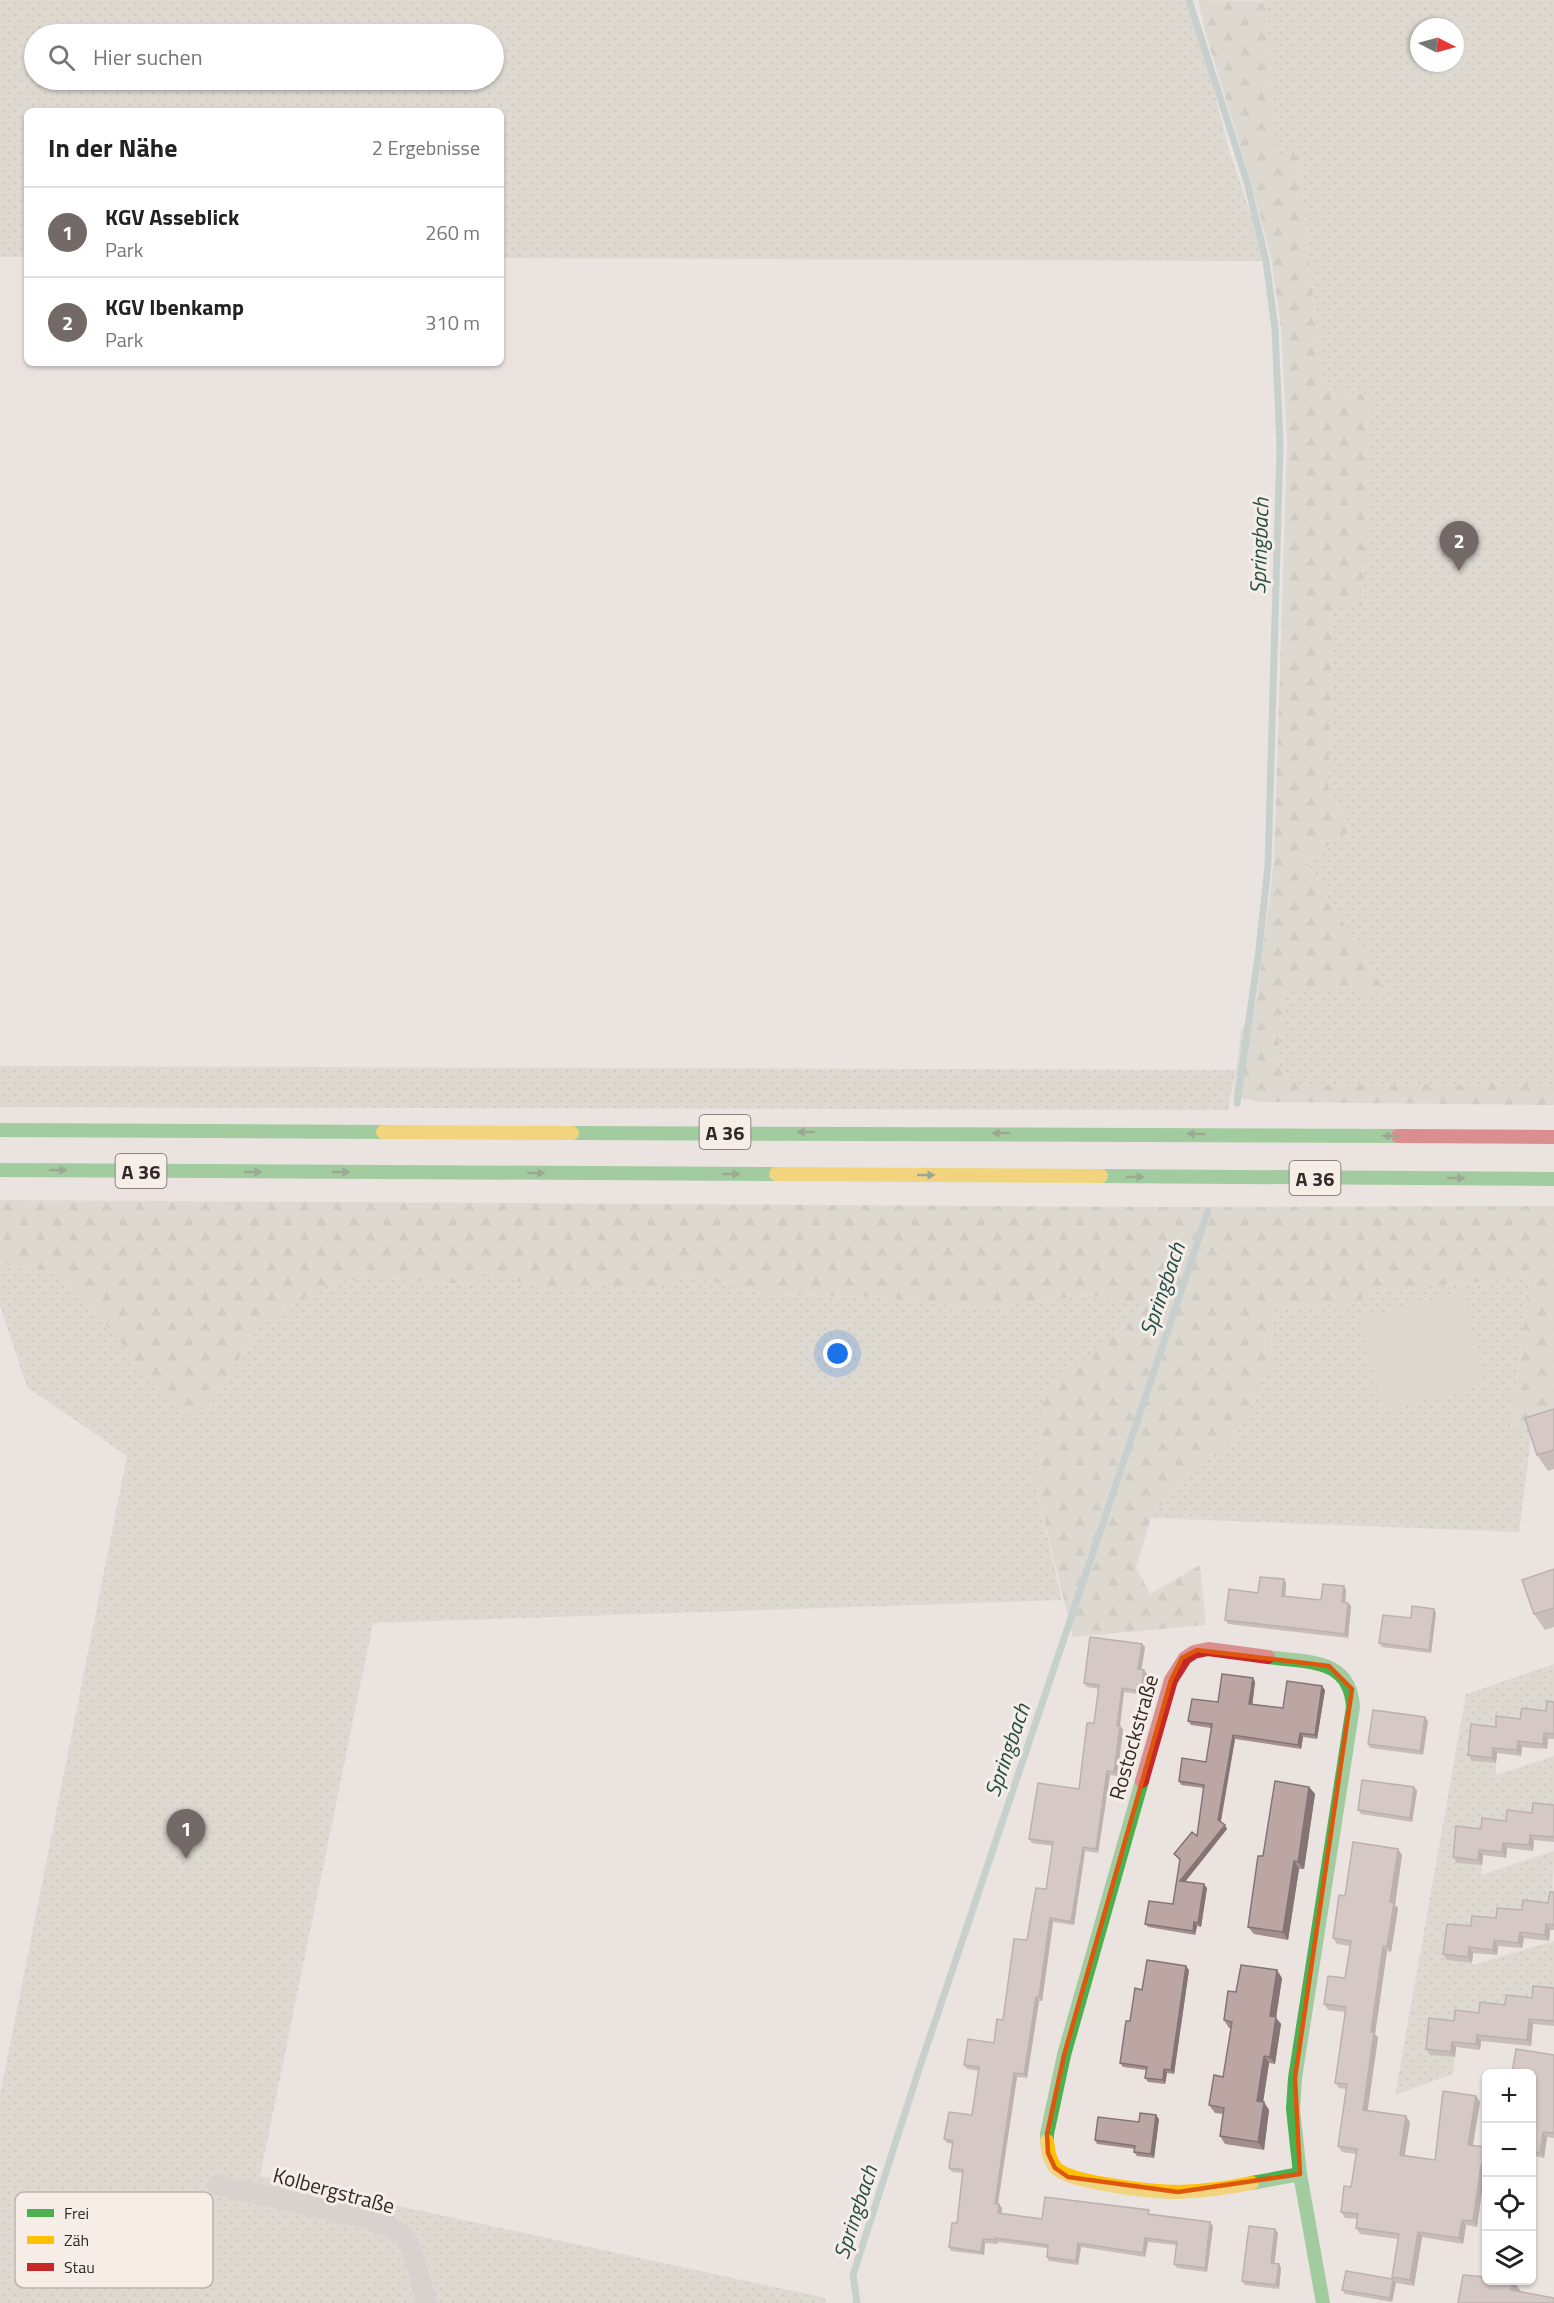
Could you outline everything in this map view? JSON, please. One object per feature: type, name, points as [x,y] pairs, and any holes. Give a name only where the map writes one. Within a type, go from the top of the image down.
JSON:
[{"type":"main road","name":"A 36","points":[[0,1130],[1554,1137]]},
{"type":"main road","name":"A 36","points":[[0,1170],[1554,1179]]},
{"type":"main road","name":"Rostockstraße","points":[[1300,2174],[1226,2188],[1178,2192],[1147,2190],[1068,2177],[1055,2168],[1048,2153],[1047,2134],[1064,2055],[1171,1680],[1182,1658],[1197,1650],[1208,1649],[1329,1666],[1343,1675],[1352,1689],[1353,1707],[1295,2078],[1293,2109],[1300,2174],[1323,2303]]},
{"type":"street","name":"Kolbergstraße","points":[[216,2185],[363,2218],[400,2233],[408,2242],[415,2259],[426,2303]]},
{"type":"highlighted area","points":[[1197,1650],[1329,1666],[1352,1689],[1295,2078],[1300,2174],[1178,2192],[1068,2177],[1055,2168],[1048,2153],[1047,2134],[1064,2055],[1171,1680],[1182,1658]]},
{"type":"green space","points":[[0,0],[1191,0],[1228,146],[1266,261],[504,258],[504,108],[24,108],[24,257],[0,257]]},
{"type":"green space","points":[[1198,0],[1266,1],[1276,154],[1299,155],[1323,393],[1371,394],[1363,606],[1333,605],[1328,788],[1351,831],[1305,859],[1386,993],[1284,990],[1277,1066],[1300,1085],[1554,1084],[1554,1105],[1260,1102],[1233,1096],[1241,1031],[1256,1003],[1274,861],[1287,443],[1281,327],[1271,258]]},
{"type":"green space","points":[[1256,0],[1554,0],[1554,1084],[1300,1085],[1277,1066],[1284,989],[1386,993],[1305,859],[1351,830],[1328,788],[1333,604],[1363,606],[1370,394],[1323,393],[1299,155],[1276,155],[1266,1]]},
{"type":"green space","points":[[0,1066],[1236,1070],[1228,1110],[0,1107]]},
{"type":"green space","points":[[0,1200],[1155,1207],[1554,1206],[1554,1417],[1511,1432],[1529,1278],[1367,1291],[1358,1304],[1274,1307],[1270,1365],[1233,1441],[1190,1471],[1151,1518],[1136,1567],[1150,1594],[1200,1565],[1206,1625],[1073,1637],[1035,1482],[1044,1391],[1116,1334],[1146,1304],[1086,1295],[981,1309],[876,1297],[776,1295],[678,1275],[655,1291],[598,1285],[562,1292],[481,1272],[476,1285],[376,1278],[332,1282],[261,1324],[206,1410],[192,1416],[138,1364],[82,1295],[49,1271],[0,1264]]},
{"type":"green space","points":[[0,1264],[49,1271],[82,1295],[138,1364],[206,1410],[261,1324],[332,1282],[376,1278],[475,1285],[481,1271],[562,1292],[598,1285],[655,1291],[678,1275],[776,1295],[876,1297],[981,1309],[1086,1295],[1147,1304],[1116,1334],[1035,1482],[1062,1600],[373,1623],[260,2176],[826,2298],[825,2303],[0,2303],[0,2095],[127,1456],[27,1387],[0,1306]]},
{"type":"green space","points":[[1529,1278],[1511,1431],[1533,1424],[1519,1532],[1151,1518],[1190,1471],[1233,1441],[1270,1365],[1274,1307],[1358,1304],[1366,1291]]},
{"type":"green space","points":[[1463,1293],[1485,1385],[1383,1410],[1361,1318]]},
{"type":"green space","points":[[1554,1664],[1554,1707],[1550,1717],[1525,1715],[1472,1761],[1496,1763],[1496,1775],[1554,1756],[1554,1810],[1536,1819],[1510,1826],[1457,1862],[1482,1865],[1481,1875],[1554,1851],[1552,1909],[1526,1916],[1501,1914],[1447,1960],[1472,1963],[1472,1965],[1554,1941],[1554,1994],[1536,2003],[1483,2019],[1430,2055],[1455,2057],[1453,2074],[1395,2095],[1466,1694]]},
{"type":"building","points":[[1554,1409],[1554,1450],[1537,1455],[1525,1418]]},
{"type":"building","points":[[1554,1569],[1554,1608],[1534,1614],[1522,1580]]},
{"type":"building","points":[[1260,1577],[1284,1579],[1282,1596],[1321,1600],[1323,1584],[1344,1586],[1342,1602],[1348,1603],[1345,1634],[1225,1620],[1229,1589],[1258,1593]]},
{"type":"building","points":[[1412,1606],[1434,1609],[1429,1650],[1379,1643],[1383,1615],[1411,1618]]},
{"type":"building","points":[[1090,1637],[1142,1644],[1138,1669],[1144,1670],[1141,1691],[1122,1688],[1114,1772],[1107,1771],[1096,1849],[1083,1847],[1071,1922],[1050,1918],[1039,1997],[1036,1997],[1024,2074],[1014,2073],[995,2204],[999,2204],[998,2213],[1042,2219],[1045,2197],[1149,2210],[1148,2214],[1210,2222],[1205,2268],[1174,2264],[1177,2242],[1145,2238],[1143,2253],[1078,2243],[1076,2261],[1047,2257],[1048,2245],[995,2238],[995,2240],[983,2239],[981,2252],[949,2247],[952,2223],[957,2223],[963,2170],[949,2168],[953,2141],[944,2139],[949,2112],[972,2115],[979,2067],[964,2065],[968,2039],[994,2043],[997,2019],[1003,2020],[1014,1939],[1027,1940],[1036,1888],[1046,1889],[1053,1842],[1029,1839],[1038,1783],[1079,1789],[1087,1723],[1094,1723],[1099,1685],[1084,1683]]},
{"type":"building","points":[[1222,1674],[1253,1678],[1249,1704],[1283,1708],[1287,1681],[1322,1686],[1315,1735],[1300,1733],[1298,1745],[1233,1735],[1218,1820],[1225,1825],[1180,1881],[1204,1884],[1198,1923],[1194,1922],[1193,1931],[1145,1924],[1149,1901],[1173,1904],[1180,1859],[1174,1854],[1192,1832],[1197,1836],[1204,1785],[1179,1781],[1182,1758],[1206,1762],[1212,1724],[1188,1721],[1192,1699],[1218,1702]]},
{"type":"building","points":[[1547,1701],[1554,1702],[1554,1734],[1544,1733],[1543,1744],[1518,1741],[1517,1750],[1493,1748],[1492,1758],[1468,1755],[1471,1724],[1496,1727],[1496,1716],[1520,1719],[1522,1708],[1546,1711]]},
{"type":"building","points":[[1373,1710],[1425,1717],[1420,1751],[1368,1744]]},
{"type":"building","points":[[1362,1780],[1414,1787],[1410,1818],[1358,1810]]},
{"type":"building","points":[[1275,1781],[1309,1787],[1298,1862],[1294,1861],[1283,1932],[1248,1927],[1258,1856],[1263,1856]]},
{"type":"building","points":[[1533,1803],[1554,1805],[1554,1837],[1530,1835],[1529,1845],[1503,1843],[1502,1852],[1479,1850],[1478,1860],[1453,1857],[1456,1826],[1481,1829],[1482,1818],[1506,1821],[1507,1810],[1532,1813]]},
{"type":"building","points":[[1353,1842],[1398,1849],[1390,1902],[1394,1903],[1387,1946],[1383,1946],[1363,2110],[1406,2116],[1400,2155],[1435,2160],[1443,2091],[1476,2096],[1468,2145],[1482,2147],[1482,2165],[1473,2221],[1462,2220],[1459,2238],[1418,2232],[1410,2280],[1392,2277],[1399,2234],[1356,2228],[1358,2214],[1341,2212],[1344,2186],[1351,2187],[1357,2149],[1338,2146],[1347,2084],[1335,2083],[1346,2007],[1324,2004],[1328,1976],[1345,1978],[1351,1941],[1333,1938],[1339,1895],[1345,1896]]},
{"type":"building","points":[[1550,1892],[1554,1892],[1554,1925],[1546,1924],[1545,1935],[1520,1932],[1518,1943],[1494,1940],[1493,1950],[1469,1947],[1468,1957],[1443,1954],[1447,1924],[1471,1926],[1472,1916],[1496,1918],[1497,1908],[1522,1910],[1523,1900],[1548,1903]]},
{"type":"building","points":[[1147,1960],[1186,1966],[1171,2070],[1164,2069],[1163,2080],[1145,2078],[1147,2067],[1120,2063],[1126,2021],[1130,2021],[1135,1988],[1142,1990]]},
{"type":"building","points":[[1241,1965],[1277,1970],[1270,2016],[1276,2017],[1270,2057],[1264,2056],[1257,2101],[1264,2102],[1258,2142],[1220,2136],[1224,2108],[1209,2105],[1214,2075],[1223,2077],[1232,2022],[1224,2020],[1228,1991],[1236,1992]]},
{"type":"building","points":[[1533,1986],[1554,1988],[1554,2021],[1529,2019],[1527,2040],[1477,2035],[1476,2044],[1452,2042],[1451,2052],[1426,2049],[1429,2018],[1454,2021],[1455,2010],[1479,2013],[1480,2002],[1505,2005],[1506,1995],[1532,1998]]},
{"type":"building","points":[[1516,2049],[1554,2055],[1554,2133],[1543,2132],[1540,2153],[1536,2152],[1536,2069],[1513,2069]]},
{"type":"building","points":[[1140,2113],[1156,2115],[1151,2154],[1134,2152],[1135,2146],[1095,2140],[1098,2117],[1139,2122]]},
{"type":"building","points":[[1249,2226],[1275,2229],[1271,2263],[1279,2264],[1276,2285],[1242,2281]]},
{"type":"building","points":[[1346,2271],[1393,2279],[1390,2298],[1342,2290]]},
{"type":"building","points":[[1463,2275],[1482,2277],[1482,2285],[1512,2285],[1511,2290],[1554,2298],[1554,2303],[1458,2303]]},
{"type":"waterway","name":"Springbach","points":[[1189,0],[1247,182],[1266,261],[1275,329],[1280,445],[1268,865],[1259,950],[1237,1103]]},
{"type":"waterway","name":"Springbach","points":[[857,2303],[853,2275],[920,2066],[1208,1211]]},
{"type":"traffic: fast","points":[[0,1130],[383,1132]]},
{"type":"traffic: fast","points":[[572,1133],[1398,1136]]},
{"type":"traffic: fast","points":[[0,1170],[776,1174]]},
{"type":"traffic: fast","points":[[1101,1176],[1554,1179]]},
{"type":"traffic: fast","points":[[1268,1657],[1311,1662],[1335,1671],[1344,1679],[1350,1691],[1353,1707],[1295,2078],[1293,2109],[1300,2174]]},
{"type":"traffic: fast","points":[[1047,2141],[1064,2055],[1142,1781]]},
{"type":"traffic: fast","points":[[1252,2183],[1300,2174],[1323,2303]]},
{"type":"traffic: slow","points":[[383,1132],[572,1133]]},
{"type":"traffic: slow","points":[[776,1174],[1101,1176]]},
{"type":"traffic: slow","points":[[1047,2141],[1050,2158],[1055,2167],[1063,2173],[1093,2182],[1179,2192],[1252,2183]]},
{"type":"traffic: jam","points":[[1398,1136],[1554,1137]]},
{"type":"traffic: jam","points":[[1142,1781],[1171,1680],[1185,1658],[1194,1652],[1208,1649],[1268,1657]]},
{"type":"place","name":"KGV Ibenkamp","points":[[1459,571]]},
{"type":"place","name":"KGV Asseblick","points":[[186,1859]]}]
